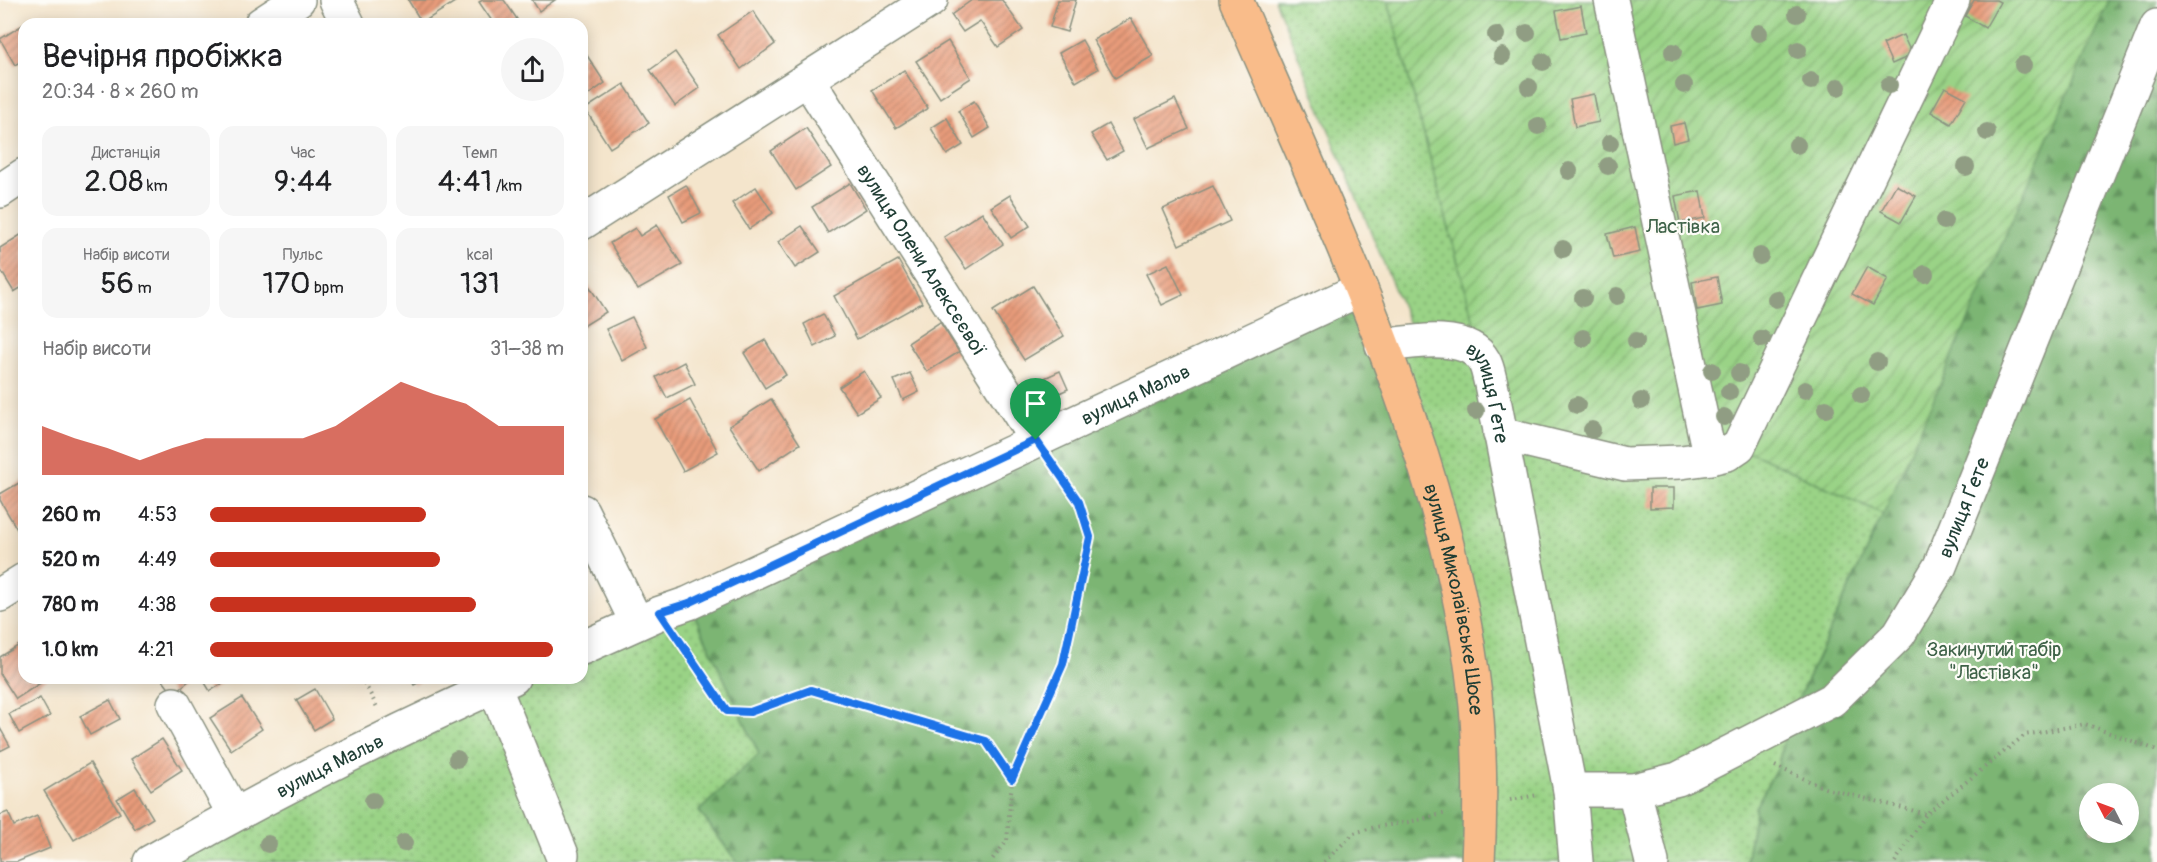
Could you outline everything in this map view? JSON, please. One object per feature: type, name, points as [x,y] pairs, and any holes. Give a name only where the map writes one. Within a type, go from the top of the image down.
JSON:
[{"type":"main road","points":[[1236,0],[1360,289],[1382,346]]},
{"type":"main road","name":"вулиця Миколаївське Шосе","points":[[1382,346],[1416,435],[1454,570],[1473,672],[1479,740],[1481,805],[1478,862]]},
{"type":"street","points":[[270,18],[298,0]]},
{"type":"street","points":[[336,0],[345,18]]},
{"type":"street","points":[[588,219],[931,0]]},
{"type":"street","points":[[1611,0],[1710,458]]},
{"type":"street","points":[[1500,434],[1625,464],[1681,462],[1710,458],[1727,454],[1739,446],[1947,5]]},
{"type":"street","name":"вулиця Ґете","points":[[1570,790],[1634,790],[1678,779],[1832,700],[1899,634],[1940,566],[2157,26]]},
{"type":"street","name":"вулиця Олени Алексєєвої","points":[[808,80],[1036,440]]},
{"type":"street","points":[[0,191],[18,180]]},
{"type":"street","name":"вулиця Мальв","points":[[588,645],[648,618],[689,603],[1360,289]]},
{"type":"street","name":"вулиця Ґете","points":[[1382,346],[1431,341],[1452,342],[1473,348],[1484,360],[1491,384],[1570,790],[1576,862]]},
{"type":"street","points":[[588,521],[648,618]]},
{"type":"street","points":[[0,595],[18,584]]},
{"type":"street","name":"вулиця Мальв","points":[[150,862],[234,814],[392,734],[499,684]]},
{"type":"street","points":[[504,684],[562,855]]},
{"type":"street","points":[[174,704],[234,814]]},
{"type":"street","points":[[1634,790],[1652,862]]},
{"type":"path","points":[[990,862],[1007,841],[1012,779],[1063,664],[1090,537],[1079,502],[1036,440]]},
{"type":"path","points":[[648,618],[727,711],[750,712],[811,690],[986,741],[1012,779]]},
{"type":"path","points":[[1895,862],[1926,814],[2025,735],[2085,724],[2157,750]]},
{"type":"path","points":[[1739,749],[1825,789],[1926,814]]},
{"type":"path","points":[[1324,862],[1354,833],[1375,826],[1409,822],[1481,805],[1570,790]]},
{"type":"green space","points":[[1275,0],[1388,0],[1484,360],[1739,446],[1883,514],[1787,724],[1778,766],[1756,806],[1746,862],[1478,862],[1382,346],[1416,341]]},
{"type":"green space","name":"Ластівка","points":[[1388,0],[2109,0],[1883,514],[1739,446],[1710,458],[1500,434],[1484,360]]},
{"type":"green space","name":"Закинутий табір \"Ластівка\"","points":[[2109,0],[2157,0],[2157,862],[1746,862],[1756,806],[1778,766],[1787,724],[1883,514]]},
{"type":"green space","points":[[1361,289],[1454,570],[1478,862],[737,862],[699,811],[759,754],[689,603]]},
{"type":"green space","points":[[689,603],[759,754],[699,811],[737,862],[150,862],[501,684],[588,684],[588,645]]},
{"type":"building","points":[[408,0],[458,0],[430,18],[419,18]]},
{"type":"building","points":[[504,0],[516,18],[490,18],[479,2]]},
{"type":"building","points":[[532,0],[555,0],[539,11]]},
{"type":"building","points":[[972,0],[1002,0],[1023,30],[998,47],[980,21],[963,32],[951,15]]},
{"type":"building","points":[[1058,0],[1076,0],[1067,32],[1050,27]]},
{"type":"building","points":[[1974,0],[2000,2],[1985,28],[1965,16]]},
{"type":"building","points":[[1581,6],[1586,33],[1561,38],[1556,11]]},
{"type":"building","points":[[753,11],[775,44],[741,69],[718,35]]},
{"type":"building","points":[[1131,18],[1153,56],[1115,78],[1093,40]]},
{"type":"building","points":[[18,28],[18,63],[15,65],[0,39]]},
{"type":"building","points":[[1903,35],[1912,55],[1892,64],[1883,44]]},
{"type":"building","points":[[1082,40],[1098,69],[1076,82],[1059,53]]},
{"type":"building","points":[[948,41],[971,78],[940,98],[916,61]]},
{"type":"building","points":[[675,52],[700,88],[675,106],[650,70]]},
{"type":"building","points":[[588,57],[605,83],[588,95]]},
{"type":"building","points":[[904,70],[928,108],[896,128],[872,90]]},
{"type":"building","points":[[624,84],[649,123],[610,148],[588,114],[588,107]]},
{"type":"building","points":[[1945,87],[1966,98],[1951,124],[1931,112]]},
{"type":"building","points":[[1594,94],[1599,122],[1575,127],[1570,99]]},
{"type":"building","points":[[1175,99],[1189,129],[1148,148],[1134,119]]},
{"type":"building","points":[[974,101],[990,128],[974,138],[958,111]]},
{"type":"building","points":[[947,118],[963,145],[947,155],[931,128]]},
{"type":"building","points":[[1684,123],[1688,139],[1673,143],[1670,126]]},
{"type":"building","points":[[1108,124],[1123,151],[1107,160],[1091,134]]},
{"type":"building","points":[[806,128],[831,167],[796,190],[771,151]]},
{"type":"building","points":[[850,183],[866,209],[828,233],[812,207]]},
{"type":"building","points":[[686,185],[701,213],[683,222],[669,195]]},
{"type":"building","points":[[1896,185],[1916,196],[1901,222],[1881,211]]},
{"type":"building","points":[[1213,186],[1230,221],[1179,245],[1163,209]]},
{"type":"building","points":[[756,187],[773,213],[749,229],[732,203]]},
{"type":"building","points":[[1700,191],[1705,218],[1680,223],[1675,196]]},
{"type":"building","points":[[1010,195],[1030,226],[1011,238],[991,207]]},
{"type":"building","points":[[982,212],[1003,244],[966,269],[944,237]]},
{"type":"building","points":[[657,225],[682,265],[638,290],[610,243],[635,228],[640,236]]},
{"type":"building","points":[[802,226],[820,252],[795,268],[778,242]]},
{"type":"building","points":[[1635,227],[1640,252],[1613,258],[1607,234]]},
{"type":"building","points":[[18,237],[18,290],[14,292],[0,269],[0,248]]},
{"type":"building","points":[[898,260],[922,303],[857,339],[834,296]]},
{"type":"building","points":[[1168,264],[1183,295],[1162,305],[1146,274]]},
{"type":"building","points":[[1867,267],[1888,279],[1873,305],[1852,294]]},
{"type":"building","points":[[1717,277],[1722,305],[1697,310],[1692,282]]},
{"type":"building","points":[[588,284],[606,312],[588,323]]},
{"type":"building","points":[[1033,286],[1064,336],[1024,360],[993,311]]},
{"type":"building","points":[[823,314],[835,336],[815,347],[804,324]]},
{"type":"building","points":[[632,317],[647,347],[622,361],[606,329]]},
{"type":"building","points":[[940,322],[959,352],[927,372],[908,343]]},
{"type":"building","points":[[765,340],[786,375],[765,388],[744,353]]},
{"type":"building","points":[[684,362],[695,384],[667,398],[656,377]]},
{"type":"building","points":[[864,371],[881,398],[857,413],[839,387]]},
{"type":"building","points":[[1060,371],[1068,389],[1035,404],[1027,386]]},
{"type":"building","points":[[910,373],[919,392],[903,400],[894,380]]},
{"type":"building","points":[[771,399],[800,444],[759,471],[729,426]]},
{"type":"building","points":[[690,400],[718,452],[683,471],[655,419]]},
{"type":"building","points":[[18,484],[18,531],[0,500],[0,494]]},
{"type":"building","points":[[1650,488],[1674,488],[1674,507],[1650,508]]},
{"type":"building","points":[[18,646],[18,684],[39,684],[16,699],[0,674],[0,657]]},
{"type":"building","points":[[166,684],[185,684],[173,694]]},
{"type":"building","points":[[206,684],[222,684],[210,691]]},
{"type":"building","points":[[315,689],[332,719],[314,730],[296,700]]},
{"type":"building","points":[[40,698],[50,716],[19,733],[9,714]]},
{"type":"building","points":[[242,698],[262,729],[231,750],[210,718]]},
{"type":"building","points":[[110,700],[120,719],[90,735],[80,716]]},
{"type":"building","points":[[0,728],[10,746],[0,751]]},
{"type":"building","points":[[162,739],[182,770],[151,790],[131,759]]},
{"type":"building","points":[[90,763],[120,813],[74,840],[44,791]]},
{"type":"building","points":[[135,788],[153,818],[135,829],[117,799]]},
{"type":"building","points":[[8,812],[14,826],[37,816],[50,848],[17,862],[0,862],[0,815]]},
{"type":"route","points":[[1036,440],[1079,502],[1090,537],[1063,664],[1012,779],[986,741],[811,690],[750,712],[727,711],[660,612],[689,603],[1036,440]]}]
